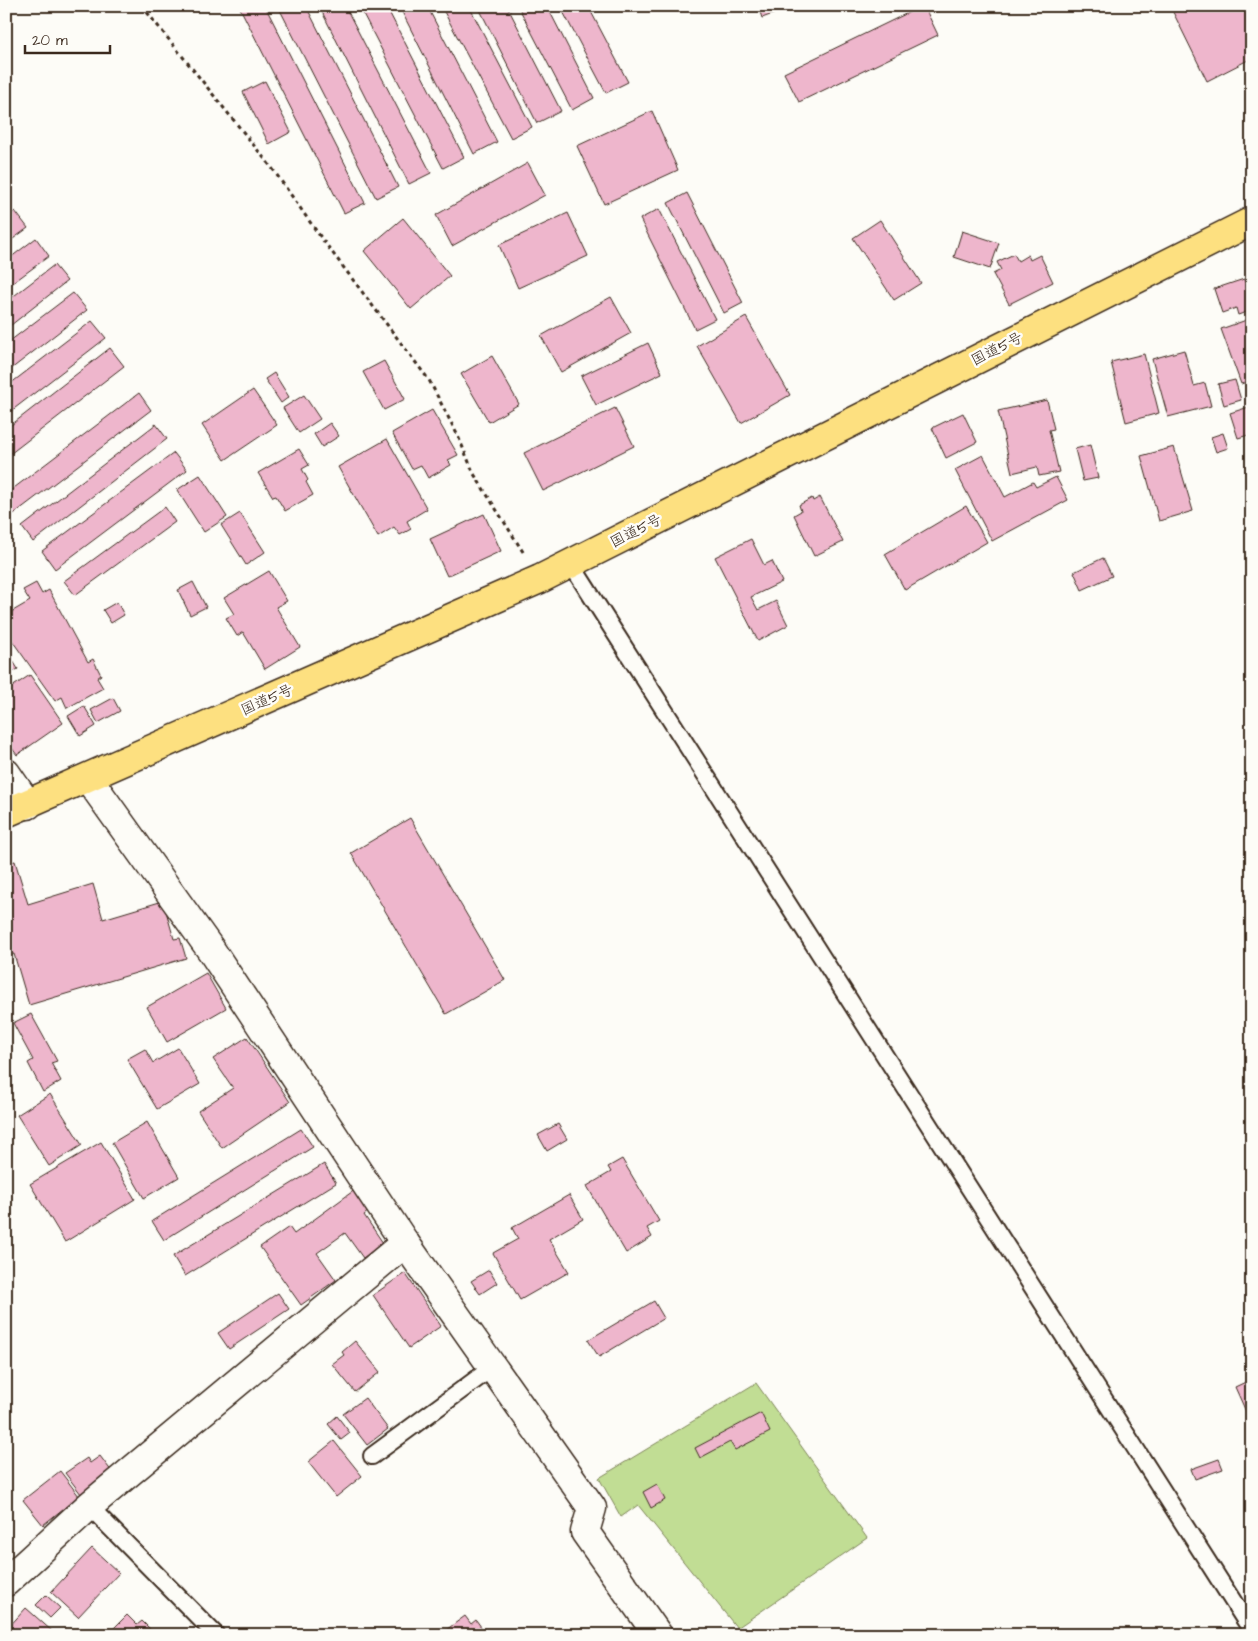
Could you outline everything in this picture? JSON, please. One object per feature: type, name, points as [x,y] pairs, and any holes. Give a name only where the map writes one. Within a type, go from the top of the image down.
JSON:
[{"type":"highway","name":"国道5号","points":[[17,809],[540,579],[1252,221]]},
{"type":"street","points":[[6,773],[17,809]]},
{"type":"street","points":[[88,778],[211,950],[405,1244],[592,1508],[585,1532],[658,1635]]},
{"type":"street","points":[[6,1582],[89,1506],[405,1244]]},
{"type":"lane","points":[[571,564],[1252,1631]]},
{"type":"lane","points":[[372,1456],[493,1367]]},
{"type":"lane","points":[[89,1506],[216,1635]]},
{"type":"path","points":[[142,6],[272,168],[322,239],[429,380],[458,436],[474,474],[540,579]]},
{"type":"green space","points":[[756,1383],[867,1538],[737,1628],[638,1505],[621,1517],[599,1478]]},
{"type":"building","points":[[239,6],[265,6],[365,203],[344,213]]},
{"type":"building","points":[[278,6],[306,6],[398,187],[376,198]]},
{"type":"building","points":[[319,6],[345,6],[431,173],[409,184]]},
{"type":"building","points":[[359,6],[386,6],[464,157],[443,168]]},
{"type":"building","points":[[399,6],[427,6],[497,142],[474,154]]},
{"type":"building","points":[[441,6],[469,6],[532,127],[511,138]]},
{"type":"building","points":[[478,6],[507,6],[561,111],[537,123]]},
{"type":"building","points":[[518,6],[547,6],[594,98],[572,110]]},
{"type":"building","points":[[560,6],[588,6],[628,82],[606,93]]},
{"type":"building","points":[[758,6],[795,6],[762,18]]},
{"type":"building","points":[[924,6],[938,35],[799,102],[784,73]]},
{"type":"building","points":[[1170,6],[1252,6],[1252,58],[1207,81]]},
{"type":"building","points":[[265,81],[291,132],[269,144],[243,92]]},
{"type":"building","points":[[652,111],[678,170],[604,204],[577,146]]},
{"type":"building","points":[[528,163],[545,195],[452,246],[436,215]]},
{"type":"building","points":[[687,193],[743,303],[724,313],[668,203]]},
{"type":"building","points":[[659,209],[715,319],[695,329],[640,219]]},
{"type":"building","points":[[15,211],[28,228],[6,244],[6,218]]},
{"type":"building","points":[[568,213],[588,256],[518,288],[499,245]]},
{"type":"building","points":[[403,218],[450,276],[411,309],[364,251]]},
{"type":"building","points":[[880,220],[921,283],[894,300],[853,238]]},
{"type":"building","points":[[962,231],[999,243],[990,269],[954,257]]},
{"type":"building","points":[[36,238],[49,256],[6,288],[6,261]]},
{"type":"building","points":[[1014,254],[1018,261],[1028,255],[1030,260],[1040,255],[1053,282],[1009,304],[993,274],[1001,270],[997,262]]},
{"type":"building","points":[[54,265],[67,281],[6,329],[6,302]]},
{"type":"building","points":[[1244,279],[1252,300],[1252,310],[1238,315],[1236,308],[1222,313],[1214,289]]},
{"type":"building","points":[[73,293],[87,310],[6,373],[6,344]]},
{"type":"building","points":[[611,297],[631,333],[561,372],[541,336]]},
{"type":"building","points":[[746,317],[790,395],[741,423],[697,346]]},
{"type":"building","points":[[1252,318],[1252,380],[1241,384],[1221,329]]},
{"type":"building","points":[[92,321],[106,338],[6,415],[6,387]]},
{"type":"building","points":[[648,343],[662,373],[596,405],[581,376]]},
{"type":"building","points":[[110,348],[124,366],[6,457],[6,429]]},
{"type":"building","points":[[1184,350],[1194,386],[1205,383],[1211,406],[1168,417],[1152,359]]},
{"type":"building","points":[[1144,354],[1159,413],[1126,422],[1111,362]]},
{"type":"building","points":[[492,356],[519,404],[489,422],[461,374]]},
{"type":"building","points":[[384,361],[405,399],[384,410],[363,372]]},
{"type":"building","points":[[274,373],[289,397],[281,403],[265,379]]},
{"type":"building","points":[[1235,380],[1241,400],[1224,405],[1218,384]]},
{"type":"building","points":[[253,390],[277,425],[225,460],[202,425]]},
{"type":"building","points":[[139,393],[151,410],[11,516],[6,510],[6,494]]},
{"type":"building","points":[[304,395],[320,419],[299,433],[283,408]]},
{"type":"building","points":[[1047,400],[1054,429],[1049,430],[1059,472],[1039,476],[1037,467],[1012,473],[998,411]]},
{"type":"building","points":[[1252,406],[1252,434],[1238,438],[1230,413]]},
{"type":"building","points":[[615,408],[634,446],[543,491],[524,453]]},
{"type":"building","points":[[432,410],[458,455],[448,460],[451,465],[428,478],[421,465],[412,469],[392,433]]},
{"type":"building","points":[[963,413],[977,442],[946,458],[932,428]]},
{"type":"building","points":[[330,423],[339,436],[322,447],[314,434]]},
{"type":"building","points":[[156,424],[167,439],[33,542],[22,527]]},
{"type":"building","points":[[1223,433],[1228,448],[1216,452],[1211,437]]},
{"type":"building","points":[[387,439],[427,509],[407,521],[411,529],[400,535],[394,527],[378,537],[338,467]]},
{"type":"building","points":[[1090,445],[1098,478],[1083,481],[1075,449]]},
{"type":"building","points":[[1174,447],[1193,511],[1159,521],[1141,456]]},
{"type":"building","points":[[299,449],[309,465],[302,469],[313,495],[285,511],[276,496],[273,497],[258,473]]},
{"type":"building","points":[[174,453],[187,470],[55,569],[42,551]]},
{"type":"building","points":[[983,455],[1005,497],[1033,482],[1036,487],[1056,477],[1068,500],[992,541],[955,470]]},
{"type":"building","points":[[200,475],[227,517],[204,532],[177,490]]},
{"type":"building","points":[[820,497],[843,542],[814,556],[794,515],[801,511],[799,505],[812,498],[813,501]]},
{"type":"building","points":[[966,506],[987,542],[905,590],[885,554]]},
{"type":"building","points":[[165,507],[175,522],[75,595],[64,581]]},
{"type":"building","points":[[240,513],[265,552],[246,565],[221,525]]},
{"type":"building","points":[[484,514],[501,551],[447,576],[430,539]]},
{"type":"building","points":[[751,539],[764,565],[772,561],[782,582],[751,597],[758,610],[776,601],[788,625],[758,641],[715,557]]},
{"type":"building","points":[[1103,558],[1112,576],[1082,590],[1074,572]]},
{"type":"building","points":[[269,571],[287,601],[276,607],[300,647],[265,669],[243,632],[237,636],[226,618],[234,614],[224,598]]},
{"type":"building","points":[[193,582],[206,607],[190,615],[178,590]]},
{"type":"building","points":[[36,583],[42,594],[49,590],[88,662],[93,659],[101,675],[97,678],[103,688],[67,708],[62,697],[55,701],[6,632],[6,615],[30,601],[23,590]]},
{"type":"building","points":[[117,602],[124,615],[111,623],[103,610]]},
{"type":"building","points":[[8,653],[18,669],[6,676],[6,654]]},
{"type":"building","points":[[30,675],[63,723],[17,755],[6,740],[6,691]]},
{"type":"building","points":[[113,698],[120,711],[98,723],[91,710]]},
{"type":"building","points":[[84,706],[96,726],[80,736],[68,716]]},
{"type":"building","points":[[410,818],[505,980],[446,1014],[351,853]]},
{"type":"building","points":[[15,861],[28,904],[93,884],[103,919],[163,901],[174,939],[180,938],[186,958],[29,1005],[14,954],[6,956],[6,863]]},
{"type":"building","points":[[206,973],[226,1008],[167,1042],[147,1007]]},
{"type":"building","points":[[31,1014],[57,1061],[51,1063],[61,1081],[43,1092],[28,1063],[33,1060],[13,1023]]},
{"type":"building","points":[[247,1037],[290,1102],[222,1148],[198,1111],[233,1088],[213,1059]]},
{"type":"building","points":[[178,1048],[200,1084],[157,1109],[127,1059],[145,1049],[153,1063]]},
{"type":"building","points":[[50,1094],[82,1145],[49,1166],[17,1115]]},
{"type":"building","points":[[147,1122],[179,1177],[144,1198],[112,1143]]},
{"type":"building","points":[[558,1124],[567,1139],[547,1151],[538,1135]]},
{"type":"building","points":[[301,1129],[313,1147],[164,1240],[152,1221]]},
{"type":"building","points":[[101,1142],[135,1199],[65,1242],[30,1184]]},
{"type":"building","points":[[622,1159],[659,1221],[647,1228],[652,1237],[626,1253],[587,1186],[611,1172],[608,1167]]},
{"type":"building","points":[[324,1164],[336,1183],[185,1276],[173,1256]]},
{"type":"building","points":[[356,1189],[370,1210],[364,1215],[383,1243],[363,1258],[345,1233],[317,1253],[336,1280],[301,1305],[260,1247],[289,1227],[294,1234]]},
{"type":"building","points":[[569,1195],[583,1219],[549,1239],[569,1272],[520,1300],[493,1253],[518,1239],[512,1228]]},
{"type":"building","points":[[489,1270],[497,1283],[480,1294],[471,1281]]},
{"type":"building","points":[[405,1273],[441,1326],[409,1348],[373,1295]]},
{"type":"building","points":[[278,1293],[289,1309],[229,1349],[218,1333]]},
{"type":"building","points":[[654,1301],[664,1318],[599,1357],[588,1340]]},
{"type":"building","points":[[355,1341],[380,1372],[355,1392],[332,1364],[344,1355],[342,1352]]},
{"type":"building","points":[[1252,1379],[1252,1425],[1235,1387]]},
{"type":"building","points":[[365,1398],[388,1429],[367,1445],[343,1414]]},
{"type":"building","points":[[761,1413],[770,1432],[735,1450],[730,1442],[700,1458],[695,1448]]},
{"type":"building","points":[[337,1416],[350,1433],[341,1440],[328,1424]]},
{"type":"building","points":[[334,1441],[362,1476],[336,1497],[308,1462]]},
{"type":"building","points":[[100,1456],[112,1472],[81,1494],[65,1473],[87,1458],[90,1463]]},
{"type":"building","points":[[1219,1459],[1223,1469],[1195,1479],[1191,1469]]},
{"type":"building","points":[[60,1471],[79,1496],[43,1525],[23,1500]]},
{"type":"building","points":[[657,1484],[665,1500],[651,1508],[643,1492]]},
{"type":"building","points":[[92,1548],[119,1573],[78,1617],[51,1592]]},
{"type":"building","points":[[46,1595],[60,1608],[50,1618],[36,1605]]},
{"type":"building","points":[[26,1608],[53,1632],[50,1635],[6,1635],[6,1629]]},
{"type":"building","points":[[127,1615],[137,1625],[142,1621],[156,1635],[107,1635]]},
{"type":"building","points":[[465,1616],[471,1624],[476,1620],[484,1631],[480,1635],[449,1635],[446,1630]]}]
